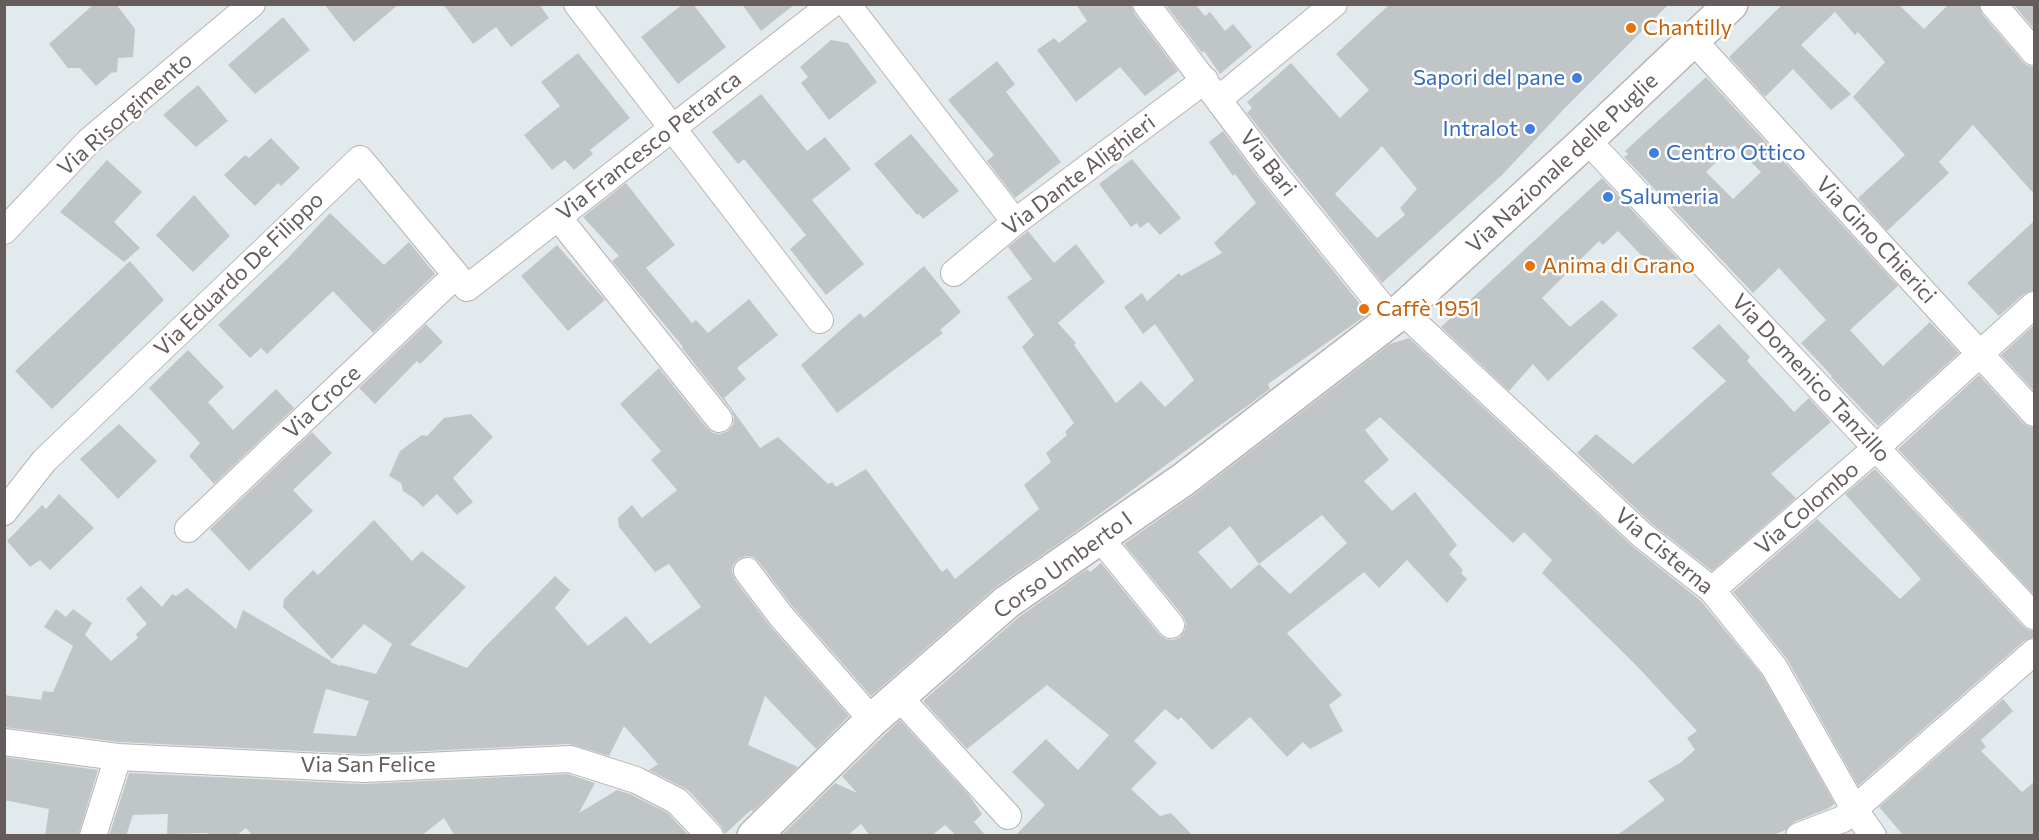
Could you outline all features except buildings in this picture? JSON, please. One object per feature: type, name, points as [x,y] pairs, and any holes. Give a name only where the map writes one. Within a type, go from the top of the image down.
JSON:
[{"type":"main road","name":"Via Nazionale delle Puglie","points":[[1397,315],[1731,4]]},
{"type":"main road","name":"Corso Umberto I","points":[[754,836],[872,720],[1007,602],[1184,479],[1397,315]]},
{"type":"street","name":"Via Risorgimento","points":[[4,231],[88,141],[252,4]]},
{"type":"street","points":[[577,4],[820,320]]},
{"type":"street","name":"Via Francesco Petrarca","points":[[461,282],[558,217],[832,4]]},
{"type":"street","points":[[847,4],[1015,222]]},
{"type":"street","name":"Via Bari","points":[[1146,4],[1269,167],[1397,315]]},
{"type":"street","name":"Via Dante Alighieri","points":[[954,273],[1015,222],[1212,90],[1334,4]]},
{"type":"street","points":[[1993,4],[2034,52]]},
{"type":"street","name":"Via Gino Chierici","points":[[1693,40],[2034,413]]},
{"type":"street","name":"Via Domenico Tanzillo","points":[[1587,140],[2034,616]]},
{"type":"street","name":"Via Eduardo De Filippo","points":[[4,512],[44,461],[360,159],[461,282]]},
{"type":"street","points":[[558,217],[719,419]]},
{"type":"street","name":"Via Croce","points":[[188,529],[461,282]]},
{"type":"street","name":"Via Colombo","points":[[1712,590],[1876,448],[2034,305]]},
{"type":"street","name":"Via Cisterna","points":[[1397,315],[1642,535],[1712,590],[1774,667],[1855,810],[1873,836]]},
{"type":"street","points":[[1100,538],[1171,626]]},
{"type":"street","points":[[747,570],[781,616],[872,720]]},
{"type":"street","points":[[1799,836],[1843,819],[1855,810],[2034,652]]},
{"type":"street","points":[[898,696],[1008,816]]},
{"type":"street","name":"Via San Felice","points":[[4,742],[118,757],[364,770],[570,759],[636,780],[677,801],[710,836]]},
{"type":"street","points":[[93,836],[118,757]]},
{"type":"place","name":"Chantilly","points":[[1631,28]]},
{"type":"place","name":"Sapori del pane","points":[[1577,78]]},
{"type":"place","name":"Intralot","points":[[1530,129]]},
{"type":"place","name":"Centro Ottico","points":[[1654,153]]},
{"type":"place","name":"Salumeria","points":[[1608,197]]},
{"type":"place","name":"Anima di Grano","points":[[1530,266]]},
{"type":"place","name":"Caffè 1951","points":[[1364,309]]}]
